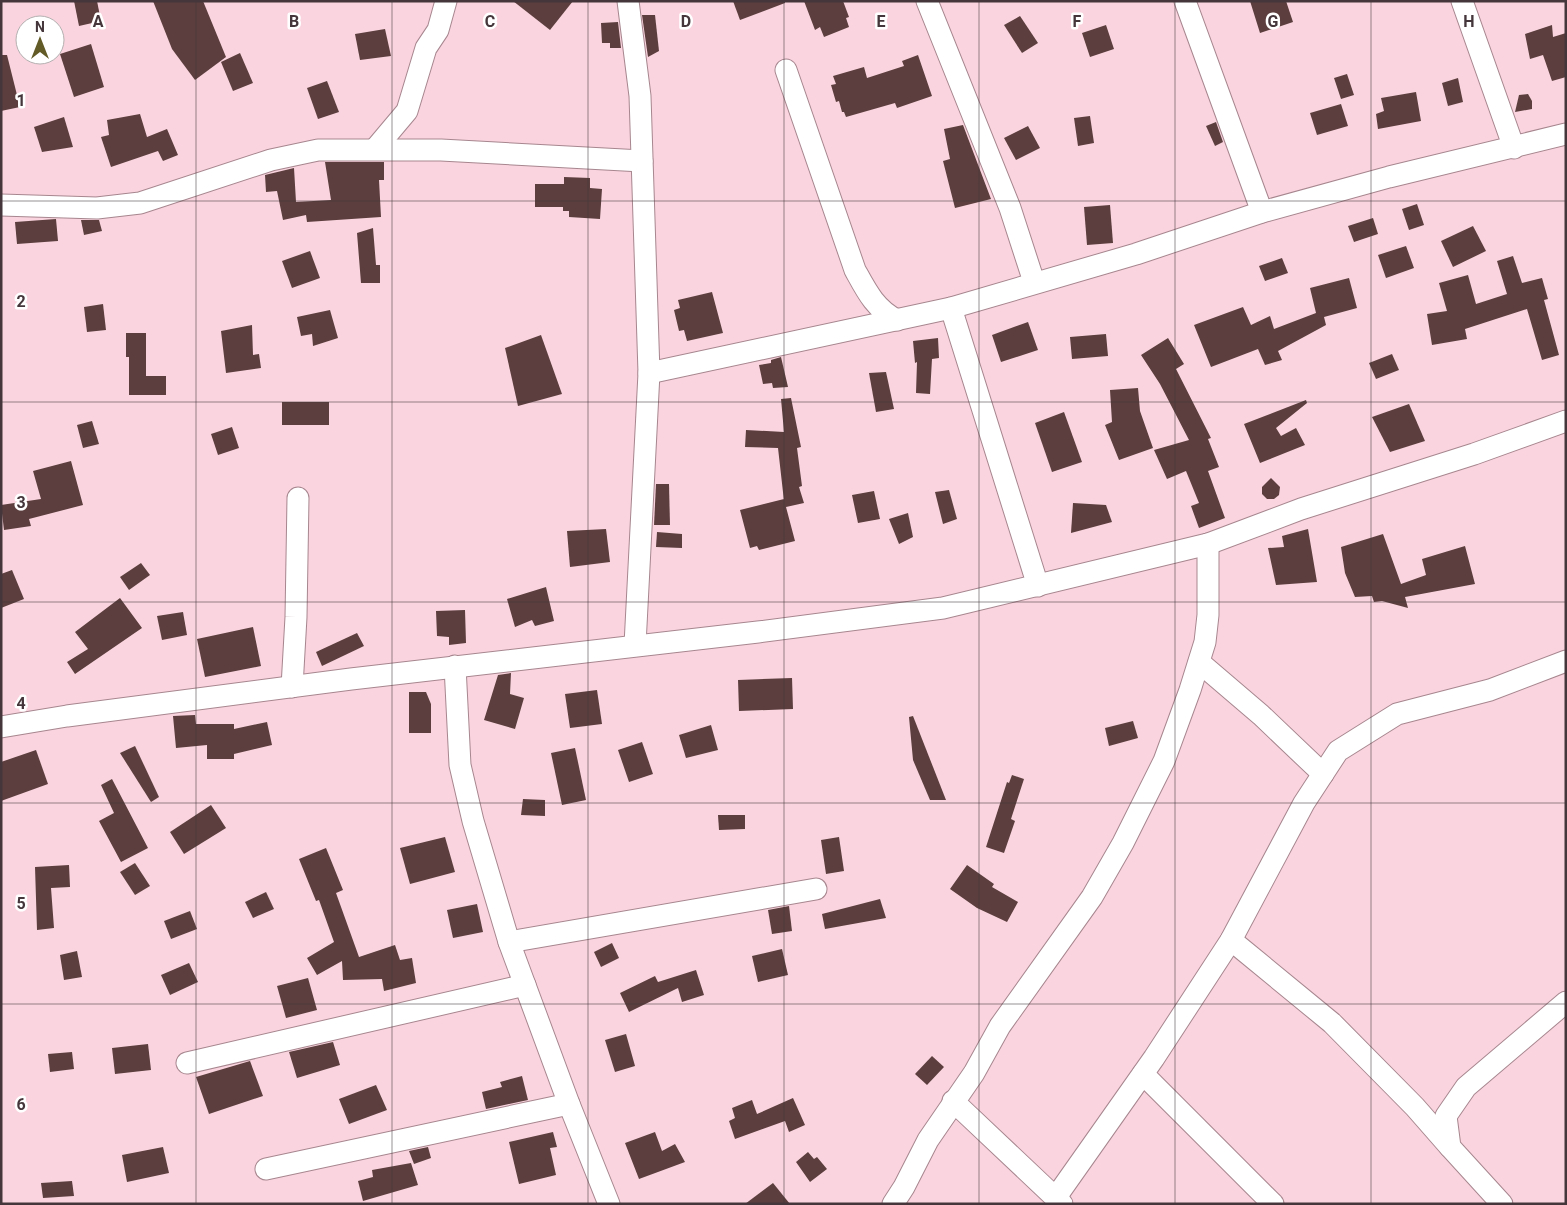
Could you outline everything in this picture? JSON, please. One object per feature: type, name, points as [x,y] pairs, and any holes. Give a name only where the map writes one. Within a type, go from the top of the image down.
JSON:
[{"type":"street","points":[[374,149],[407,111],[426,48],[438,30],[446,1]]},
{"type":"street","points":[[628,1],[640,96],[649,373],[635,645]]},
{"type":"street","points":[[927,1],[1010,208],[1034,282]]},
{"type":"street","points":[[1185,1],[1262,212]]},
{"type":"street","points":[[1462,1],[1514,148]]},
{"type":"street","points":[[786,70],[855,270],[869,296],[884,313],[897,320]]},
{"type":"street","points":[[649,373],[951,308],[1034,282],[1136,254],[1262,212],[1389,176],[1514,148],[1566,134]]},
{"type":"street","points":[[1,205],[97,208],[140,203],[270,160],[318,150],[441,150],[642,161]]},
{"type":"street","points":[[951,308],[1038,586]]},
{"type":"street","points":[[1,727],[67,716],[454,666],[768,631],[943,608],[1208,544],[1301,509],[1474,454],[1566,421]]},
{"type":"street","points":[[292,687],[296,617],[298,498]]},
{"type":"street","points":[[893,1204],[928,1140],[974,1073],[1000,1026],[1092,897],[1123,843],[1164,761],[1205,642],[1208,615],[1208,544]]},
{"type":"street","points":[[953,1101],[1059,1200],[1231,940],[1304,804],[1338,751],[1397,714],[1490,690],[1566,661]]},
{"type":"street","points":[[1199,662],[1261,715],[1323,774]]},
{"type":"street","points":[[454,666],[460,765],[473,821],[509,942],[569,1104],[609,1204]]},
{"type":"street","points":[[509,942],[816,889]]},
{"type":"street","points":[[1231,940],[1332,1023],[1415,1107],[1502,1204]]},
{"type":"street","points":[[187,1063],[525,985]]},
{"type":"street","points":[[1450,1148],[1446,1116],[1466,1087],[1566,1002]]},
{"type":"street","points":[[1143,1074],[1273,1204]]},
{"type":"street","points":[[266,1169],[569,1104]]},
{"type":"building","points":[[74,1],[97,1],[101,21],[79,26]]},
{"type":"building","points":[[153,1],[203,1],[226,57],[195,80],[172,49]]},
{"type":"building","points":[[513,1],[573,1],[550,30]]},
{"type":"building","points":[[733,1],[785,1],[785,3],[740,20]]},
{"type":"building","points":[[804,1],[843,1],[849,17],[846,18],[849,27],[824,37],[820,27],[815,30]]},
{"type":"building","points":[[1250,1],[1286,1],[1293,22],[1260,33]]},
{"type":"building","points":[[642,15],[655,15],[659,51],[648,57]]},
{"type":"building","points":[[1020,16],[1038,43],[1022,53],[1004,25]]},
{"type":"building","points":[[618,22],[621,48],[610,48],[610,43],[602,43],[601,23]]},
{"type":"building","points":[[1106,25],[1114,49],[1090,57],[1082,33]]},
{"type":"building","points":[[1552,25],[1553,37],[1566,33],[1566,77],[1552,81],[1543,55],[1530,59],[1525,34]]},
{"type":"building","points":[[385,29],[391,56],[360,60],[355,34]]},
{"type":"building","points":[[91,44],[104,87],[74,97],[64,65],[65,52]]},
{"type":"building","points":[[240,53],[253,83],[233,91],[221,62]]},
{"type":"building","points":[[1,55],[7,55],[20,107],[1,111]]},
{"type":"building","points":[[918,55],[932,96],[897,108],[895,103],[846,117],[844,112],[842,112],[839,101],[836,102],[831,85],[836,84],[833,76],[864,67],[867,78],[904,66],[902,61]]},
{"type":"building","points":[[1347,74],[1354,95],[1341,99],[1334,78]]},
{"type":"building","points":[[1458,78],[1463,102],[1448,106],[1442,83]]},
{"type":"building","points":[[327,81],[339,112],[318,119],[307,88]]},
{"type":"building","points":[[1416,92],[1421,121],[1378,129],[1376,114],[1384,111],[1381,98]]},
{"type":"building","points":[[1528,94],[1532,101],[1532,109],[1515,112],[1519,95]]},
{"type":"building","points":[[1341,104],[1348,126],[1317,135],[1310,113]]},
{"type":"building","points":[[140,114],[147,137],[167,129],[178,155],[163,161],[158,151],[111,167],[101,137],[109,135],[107,120]]},
{"type":"building","points":[[1090,116],[1094,143],[1078,146],[1074,118]]},
{"type":"building","points":[[64,117],[73,147],[42,152],[34,127]]},
{"type":"building","points":[[1216,122],[1223,142],[1215,146],[1206,126]]},
{"type":"building","points":[[963,125],[991,199],[955,208],[943,161],[950,159],[944,129]]},
{"type":"building","points":[[1028,126],[1040,148],[1016,160],[1004,138]]},
{"type":"building","points":[[325,162],[384,162],[384,180],[379,180],[381,217],[307,222],[306,215],[283,220],[277,191],[266,192],[265,175],[294,168],[296,202],[331,200]]},
{"type":"building","points":[[564,177],[590,178],[590,188],[602,189],[600,219],[569,217],[569,211],[563,211],[563,207],[535,207],[535,184],[564,184]]},
{"type":"building","points":[[1417,204],[1424,225],[1409,230],[1402,209]]},
{"type":"building","points":[[1110,205],[1113,243],[1087,245],[1084,207]]},
{"type":"building","points":[[1373,218],[1378,234],[1354,242],[1348,226]]},
{"type":"building","points":[[56,219],[58,241],[17,244],[15,222]]},
{"type":"building","points":[[81,220],[99,220],[102,231],[84,235]]},
{"type":"building","points":[[1473,226],[1486,251],[1453,267],[1441,241]]},
{"type":"building","points":[[373,228],[376,265],[380,265],[380,283],[361,283],[357,233]]},
{"type":"building","points":[[1406,246],[1414,268],[1386,278],[1378,255]]},
{"type":"building","points":[[310,251],[320,278],[292,288],[282,261]]},
{"type":"building","points":[[1513,256],[1522,283],[1542,278],[1548,299],[1544,300],[1559,355],[1542,360],[1527,309],[1465,329],[1467,339],[1432,345],[1427,314],[1447,311],[1439,283],[1468,275],[1476,304],[1507,294],[1497,261]]},
{"type":"building","points":[[1282,258],[1288,273],[1265,281],[1259,266]]},
{"type":"building","points":[[1349,278],[1357,308],[1324,317],[1326,325],[1278,351],[1282,360],[1265,365],[1258,349],[1211,367],[1194,325],[1243,307],[1251,325],[1270,316],[1274,329],[1316,313],[1310,288]]},
{"type":"building","points":[[712,292],[723,333],[687,341],[684,330],[679,331],[674,310],[680,308],[678,300]]},
{"type":"building","points":[[103,304],[106,330],[87,332],[84,307]]},
{"type":"building","points":[[330,310],[338,338],[313,346],[312,334],[301,336],[297,317]]},
{"type":"building","points":[[1028,322],[1038,350],[1001,362],[992,335]]},
{"type":"building","points":[[252,325],[253,355],[259,354],[261,368],[226,373],[221,331]]},
{"type":"building","points":[[126,333],[146,333],[146,376],[166,376],[166,395],[129,395],[129,357],[126,357]]},
{"type":"building","points":[[1106,334],[1108,356],[1072,359],[1070,337]]},
{"type":"building","points":[[541,335],[562,394],[518,406],[505,348]]},
{"type":"building","points":[[938,338],[939,358],[932,359],[930,394],[916,393],[917,362],[915,363],[913,341]]},
{"type":"building","points":[[1168,338],[1184,364],[1176,369],[1211,438],[1208,439],[1219,467],[1208,471],[1225,518],[1199,528],[1191,506],[1199,503],[1186,471],[1167,479],[1154,450],[1189,440],[1160,384],[1141,355]]},
{"type":"building","points":[[1392,354],[1399,370],[1376,379],[1369,363]]},
{"type":"building","points":[[781,357],[788,387],[773,388],[772,383],[763,384],[759,365],[771,363],[771,360]]},
{"type":"building","points":[[886,372],[894,409],[876,412],[869,373]]},
{"type":"building","points":[[1138,388],[1140,411],[1153,448],[1119,460],[1105,425],[1112,422],[1110,390]]},
{"type":"building","points":[[791,398],[801,447],[797,448],[802,486],[799,487],[804,503],[786,507],[795,541],[759,550],[757,546],[750,548],[740,510],[784,499],[778,448],[745,447],[746,430],[784,432],[781,399]]},
{"type":"building","points":[[1306,400],[1307,403],[1276,428],[1281,436],[1296,428],[1305,445],[1260,463],[1244,424]]},
{"type":"building","points":[[282,402],[329,402],[329,425],[282,425]]},
{"type":"building","points":[[1409,404],[1425,441],[1390,452],[1372,417]]},
{"type":"building","points":[[1064,412],[1082,462],[1052,472],[1035,423]]},
{"type":"building","points":[[92,421],[99,444],[83,448],[77,425]]},
{"type":"building","points":[[232,427],[239,448],[218,455],[211,434]]},
{"type":"building","points":[[71,461],[83,505],[29,519],[31,526],[4,530],[1,505],[41,499],[33,471]]},
{"type":"building","points":[[1271,478],[1280,487],[1279,495],[1274,499],[1267,499],[1262,494],[1262,487]]},
{"type":"building","points":[[656,484],[669,484],[670,525],[654,525]]},
{"type":"building","points":[[949,490],[957,519],[943,524],[935,492]]},
{"type":"building","points":[[874,491],[880,519],[858,523],[852,495]]},
{"type":"building","points":[[1073,503],[1106,505],[1112,522],[1071,533]]},
{"type":"building","points":[[908,513],[913,537],[899,544],[889,519]]},
{"type":"building","points":[[606,529],[610,562],[570,567],[567,531]]},
{"type":"building","points":[[1308,529],[1317,582],[1276,585],[1268,548],[1284,547],[1282,536]]},
{"type":"building","points":[[657,532],[682,534],[682,548],[656,547]]},
{"type":"building","points":[[1383,534],[1401,584],[1426,575],[1422,559],[1465,546],[1475,584],[1405,597],[1408,608],[1382,601],[1374,602],[1372,596],[1355,597],[1345,573],[1341,547]]},
{"type":"building","points":[[141,563],[150,575],[129,590],[120,577]]},
{"type":"building","points":[[12,570],[24,599],[1,608],[1,574]]},
{"type":"building","points":[[546,587],[554,621],[535,626],[532,620],[515,627],[507,599]]},
{"type":"building","points":[[120,598],[142,628],[75,674],[67,662],[88,649],[75,632]]},
{"type":"building","points":[[465,610],[466,643],[449,645],[449,637],[437,636],[436,611]]},
{"type":"building","points":[[183,612],[187,635],[162,640],[157,616]]},
{"type":"building","points":[[253,627],[261,666],[205,677],[197,639]]},
{"type":"building","points":[[357,633],[364,646],[322,666],[316,652]]},
{"type":"building","points":[[511,673],[510,694],[524,698],[515,729],[484,720],[498,675]]},
{"type":"building","points":[[792,678],[793,709],[739,711],[738,680]]},
{"type":"building","points":[[597,690],[602,724],[570,728],[565,694]]},
{"type":"building","points":[[409,692],[426,692],[431,704],[431,733],[409,733]]},
{"type":"building","points":[[195,715],[196,724],[234,724],[234,729],[267,722],[272,745],[234,754],[234,759],[207,759],[207,745],[176,748],[173,716]]},
{"type":"building","points":[[913,716],[946,800],[930,800],[913,760],[909,717]]},
{"type":"building","points":[[1133,721],[1138,738],[1109,746],[1105,728]]},
{"type":"building","points":[[711,725],[718,750],[686,758],[679,735]]},
{"type":"building","points":[[642,742],[653,774],[629,782],[618,750]]},
{"type":"building","points":[[135,746],[159,797],[151,802],[120,753]]},
{"type":"building","points":[[575,748],[586,800],[562,805],[551,753]]},
{"type":"building","points":[[36,750],[48,784],[1,801],[1,762]]},
{"type":"building","points":[[1012,775],[1024,779],[1011,819],[1015,821],[1004,853],[986,847],[1007,782],[1009,783]]},
{"type":"building","points":[[112,779],[148,848],[121,862],[99,821],[114,813],[101,785]]},
{"type":"building","points":[[523,799],[545,800],[545,816],[521,815]]},
{"type":"building","points":[[211,805],[226,828],[184,854],[170,832]]},
{"type":"building","points":[[718,815],[745,815],[745,829],[719,830]]},
{"type":"building","points":[[445,837],[455,872],[410,884],[400,848]]},
{"type":"building","points":[[839,837],[844,871],[826,874],[821,840]]},
{"type":"building","points":[[326,848],[343,890],[336,893],[359,957],[395,945],[400,960],[412,958],[416,983],[384,991],[382,979],[343,980],[342,961],[317,975],[307,958],[334,942],[319,900],[316,901],[299,859]]},
{"type":"building","points":[[135,863],[150,886],[135,895],[120,872]]},
{"type":"building","points":[[69,865],[70,887],[51,888],[54,928],[37,930],[35,867]]},
{"type":"building","points":[[967,865],[994,884],[992,887],[1018,902],[1007,922],[977,908],[950,889]]},
{"type":"building","points":[[266,892],[274,909],[253,918],[245,902]]},
{"type":"building","points":[[880,899],[886,918],[825,929],[822,914]]},
{"type":"building","points":[[477,904],[483,932],[453,938],[447,910]]},
{"type":"building","points":[[789,906],[792,931],[772,934],[768,910]]},
{"type":"building","points":[[190,911],[197,929],[171,939],[164,921]]},
{"type":"building","points":[[612,943],[619,958],[601,967],[594,952]]},
{"type":"building","points":[[782,949],[788,975],[758,982],[752,956]]},
{"type":"building","points":[[77,951],[82,977],[64,980],[60,955]]},
{"type":"building","points":[[189,963],[198,982],[170,995],[161,975]]},
{"type":"building","points":[[696,970],[704,995],[682,1002],[678,988],[629,1012],[620,993],[655,976],[658,982]]},
{"type":"building","points":[[308,978],[317,1010],[286,1018],[277,986]]},
{"type":"building","points":[[626,1034],[635,1066],[615,1072],[605,1040]]},
{"type":"building","points":[[333,1042],[340,1065],[297,1078],[289,1052]]},
{"type":"building","points":[[148,1044],[151,1070],[115,1074],[112,1048]]},
{"type":"building","points":[[72,1052],[74,1069],[50,1072],[48,1054]]},
{"type":"building","points":[[932,1056],[944,1067],[927,1085],[915,1074]]},
{"type":"building","points":[[250,1061],[263,1096],[209,1114],[196,1077]]},
{"type":"building","points":[[522,1076],[528,1100],[486,1109],[482,1092],[502,1087],[500,1082]]},
{"type":"building","points":[[376,1085],[387,1110],[349,1124],[339,1099]]},
{"type":"building","points":[[793,1098],[805,1125],[789,1132],[785,1121],[735,1139],[729,1121],[735,1118],[732,1108],[752,1100],[757,1114]]},
{"type":"building","points":[[553,1132],[557,1147],[550,1148],[556,1175],[519,1184],[509,1142]]},
{"type":"building","points":[[655,1132],[662,1151],[675,1144],[685,1162],[639,1179],[625,1143]]},
{"type":"building","points":[[163,1147],[169,1173],[127,1182],[122,1155]]},
{"type":"building","points":[[428,1147],[431,1158],[414,1164],[409,1151]]},
{"type":"building","points":[[808,1152],[814,1159],[817,1157],[827,1169],[810,1182],[796,1162]]},
{"type":"building","points":[[411,1163],[418,1185],[363,1201],[358,1181],[373,1177],[372,1170]]},
{"type":"building","points":[[72,1181],[74,1196],[43,1198],[41,1183]]},
{"type":"building","points":[[773,1183],[790,1204],[745,1204]]}]
